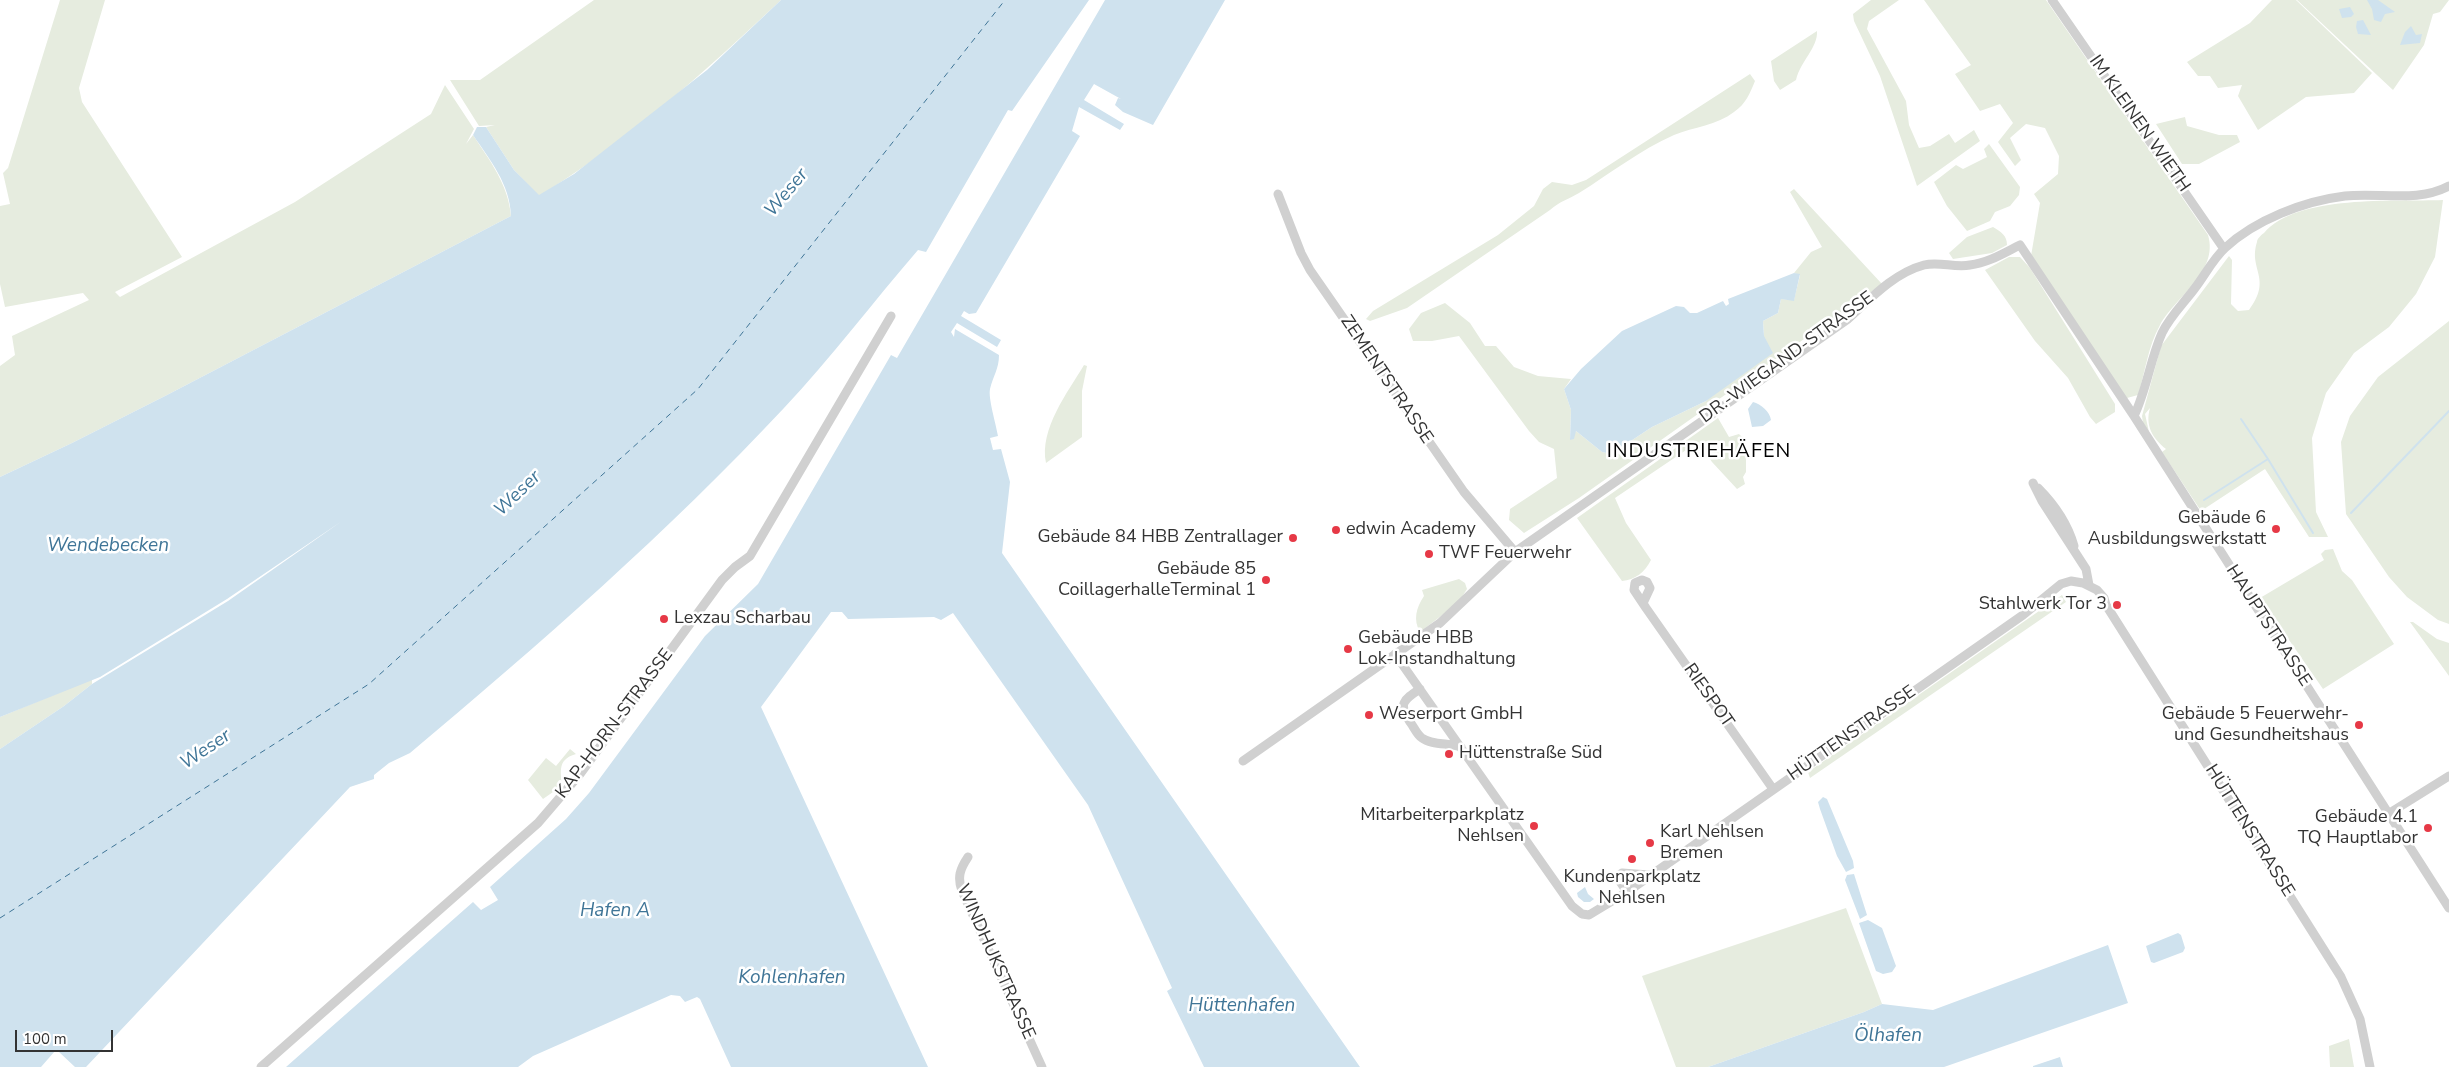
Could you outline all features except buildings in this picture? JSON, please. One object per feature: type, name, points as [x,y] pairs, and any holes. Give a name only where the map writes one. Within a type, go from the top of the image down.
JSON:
[{"type":"street","name":"IM KLEINEN WIETH","points":[[2052,0],[2224,249]]},
{"type":"street","points":[[2134,416],[2142,401],[2161,335],[2169,320],[2224,249],[2273,218],[2306,204],[2344,196],[2420,195],[2449,186]]},
{"type":"street","name":"ZEMENTSTRASSE","points":[[1278,194],[1301,253],[1310,270],[1464,492],[1515,552]]},
{"type":"street","name":"DR.-WIEGAND-STRASSE","points":[[1244,761],[1440,623],[1515,552],[1848,319],[1895,279],[1922,266],[1936,264],[1969,266],[1990,260],[2020,245]]},
{"type":"street","name":"HAUPTSTRASSE","points":[[2020,245],[2134,416],[2449,908]]},
{"type":"street","name":"KAP-HORN-STRASSE","points":[[261,1067],[538,823],[568,789],[722,580],[750,556],[891,316]]},
{"type":"street","points":[[2033,482],[2048,498],[2070,533],[2075,549],[2086,569],[2083,585]]},
{"type":"street","name":"HÜTTENSTRASSE","points":[[1395,654],[1572,906],[1582,914],[1589,915],[1627,892],[2044,601],[2054,592],[2083,585],[2104,598],[2106,605],[2341,977],[2360,1019],[2370,1067]]},
{"type":"street","name":"RIESPOT","points":[[1643,603],[1773,789]]},
{"type":"street","points":[[1420,689],[1406,699],[1403,711],[1422,738],[1461,747]]},
{"type":"street","points":[[2388,814],[2449,776]]},
{"type":"street","name":"WINDHUKSTRASSE","points":[[968,857],[960,868],[958,879],[962,891],[1042,1067]]},
{"type":"street","points":[[1627,892],[1617,878],[1622,873],[1650,876]]},
{"type":"shaded area","points":[[60,0],[105,0],[79,88],[82,102],[182,257],[115,292],[120,297],[295,202],[431,114],[445,85],[474,129],[466,144],[473,135],[492,164],[502,183],[511,216],[167,395],[0,477],[0,366],[15,355],[12,336],[89,300],[83,293],[5,307],[0,284],[0,206],[10,204],[3,173],[8,168]]},
{"type":"shaded area","points":[[594,0],[781,0],[665,104],[603,153],[539,196],[514,170],[486,127],[495,125],[479,126],[450,80],[480,80]]},
{"type":"shaded area","points":[[1871,0],[1899,0],[1869,21],[1867,29],[1906,101],[1909,125],[1919,148],[1930,146],[1949,134],[1955,143],[1974,130],[1980,141],[1917,186],[1880,76],[1854,21],[1853,14]]},
{"type":"shaded area","points":[[1924,0],[2046,0],[2208,235],[2210,248],[2207,261],[2194,283],[2160,325],[2150,351],[2138,395],[2127,398],[2124,395],[2031,256],[2040,203],[2034,194],[2058,174],[2059,156],[2045,128],[2026,124],[2010,138],[2021,160],[2015,166],[1998,142],[2013,123],[2000,104],[1980,111],[1955,74],[1971,65]]},
{"type":"shaded area","points":[[2272,0],[2296,0],[2372,73],[2354,93],[2306,97],[2258,130],[2238,96],[2242,85],[2218,88],[2210,76],[2198,76],[2187,62],[2250,23]]},
{"type":"shaded area","points":[[2297,0],[2449,0],[2440,12],[2433,14],[2424,45],[2393,90]]},
{"type":"shaded area","points":[[1817,31],[1815,43],[1796,80],[1780,90],[1774,81],[1771,61]]},
{"type":"shaded area","points":[[1750,74],[1755,81],[1745,102],[1738,109],[1713,123],[1674,135],[1649,148],[1579,193],[1557,204],[1407,308],[1370,321],[1366,319],[1373,311],[1498,235],[1534,206],[1543,189],[1552,182],[1572,185],[1586,180]]},
{"type":"shaded area","points":[[2185,117],[2187,126],[2219,135],[2237,135],[2240,142],[2199,164],[2182,164],[2156,124]]},
{"type":"shaded area","points":[[1989,144],[2020,187],[2019,195],[2010,206],[1995,212],[1990,221],[1967,231],[1947,206],[1934,182],[1956,165],[1963,169],[1987,157],[1984,149]]},
{"type":"shaded area","points":[[1794,189],[1882,284],[1579,498],[1524,533],[1509,520],[1510,509],[1557,478],[1554,449],[1539,442],[1529,431],[1459,336],[1432,341],[1413,341],[1409,329],[1421,313],[1445,303],[1470,323],[1485,346],[1496,346],[1514,367],[1538,376],[1571,379],[1564,389],[1571,410],[1570,439],[1576,431],[1602,452],[1611,454],[1652,427],[1706,401],[1764,336],[1763,321],[1778,313],[1781,299],[1794,300],[1800,275],[1794,273],[1811,252],[1822,247],[1790,192]]},
{"type":"shaded area","points":[[2443,200],[2435,257],[2416,294],[2389,327],[2354,353],[2326,393],[2312,438],[2316,512],[2328,537],[2309,537],[2265,469],[2201,511],[2162,452],[2166,449],[2153,436],[2148,420],[2150,408],[2145,414],[2149,432],[2143,423],[2142,416],[2161,346],[2229,256],[2232,260],[2231,304],[2238,311],[2249,310],[2256,299],[2260,282],[2255,260],[2258,238],[2279,220],[2322,206],[2374,201]]},
{"type":"shaded area","points":[[1993,227],[2005,236],[2007,245],[1992,253],[1953,259],[1949,253],[1967,237]]},
{"type":"shaded area","points":[[2009,257],[2020,257],[2030,268],[2115,404],[2115,412],[2096,424],[2068,378],[2035,341],[1985,270]]},
{"type":"shaded area","points":[[2449,321],[2449,624],[2438,620],[2407,597],[2389,577],[2346,514],[2341,442],[2350,416],[2378,377]]},
{"type":"shaded area","points":[[1084,365],[1087,366],[1082,391],[1082,437],[1046,463],[1047,437],[1056,411]]},
{"type":"shaded area","points":[[1718,418],[1729,437],[1739,434],[1746,441],[1746,472],[1743,477],[1745,484],[1737,489],[1712,462],[1698,442],[1615,498],[1626,523],[1651,560],[1639,575],[1622,581],[1577,518]]},
{"type":"shaded area","points":[[2333,549],[2342,571],[2352,580],[2394,644],[2323,689],[2260,598],[2324,560],[2321,554],[2325,550]]},
{"type":"shaded area","points":[[1459,579],[1465,583],[1467,589],[1458,603],[1420,632],[1416,618],[1417,610],[1424,596],[1422,590]]},
{"type":"shaded area","points":[[2062,595],[2066,602],[1810,778],[1808,772]]},
{"type":"shaded area","points":[[2410,622],[2413,622],[2437,639],[2449,643],[2449,676]]},
{"type":"shaded area","points":[[92,679],[92,684],[64,706],[0,749],[0,717]]},
{"type":"shaded area","points":[[570,749],[576,754],[569,757],[562,764],[562,791],[558,795],[553,792],[543,799],[528,780],[546,758],[556,766]]},
{"type":"shaded area","points":[[1846,908],[1882,1004],[1708,1067],[1676,1067],[1642,976]]},
{"type":"shaded area","points":[[2349,1039],[2354,1067],[2330,1067],[2329,1046]]},
{"type":"water","points":[[781,0],[1089,0],[1012,111],[1008,110],[926,252],[918,250],[784,408],[695,499],[555,629],[410,753],[389,763],[374,775],[374,779],[350,787],[86,1067],[75,1067],[59,1052],[55,1051],[41,1067],[0,1067],[0,749],[64,706],[92,684],[228,601],[342,521],[227,599],[100,677],[0,717],[0,477],[167,395],[511,216],[510,204],[503,183],[473,135],[477,127],[486,127],[514,170],[539,195],[574,174],[707,70]]},
{"type":"water","points":[[1105,0],[1225,0],[1153,125],[1123,112],[1115,105],[1118,98],[1121,99],[1094,84],[1084,100],[1124,124],[1120,130],[1079,107],[1072,131],[1080,136],[976,313],[969,314],[964,311],[961,316],[1001,340],[997,347],[957,323],[951,332],[954,337],[955,329],[999,355],[990,389],[991,405],[998,436],[990,438],[993,450],[1001,449],[1010,482],[1002,553],[1360,1067],[1204,1067],[1167,991],[1172,988],[1088,805],[953,613],[941,620],[934,617],[848,619],[842,612],[831,612],[761,707],[928,1067],[731,1067],[700,999],[697,997],[685,1002],[680,996],[671,995],[533,1056],[518,1067],[286,1067],[473,902],[481,910],[498,900],[490,887],[566,819],[589,793],[705,636],[758,584],[891,355],[897,358]]},
{"type":"water","points":[[2367,0],[2378,0],[2395,12],[2385,14],[2381,22],[2374,20],[2372,9]]},
{"type":"water","points":[[2350,7],[2354,14],[2351,17],[2342,18],[2339,9]]},
{"type":"water","points":[[2363,20],[2371,35],[2358,34],[2357,21]]},
{"type":"water","points":[[2411,26],[2416,35],[2422,34],[2420,43],[2400,45],[2405,32]]},
{"type":"water","points":[[1794,273],[1800,274],[1794,301],[1781,299],[1778,313],[1763,321],[1764,336],[1773,353],[1706,401],[1652,427],[1611,454],[1602,452],[1576,431],[1574,439],[1570,440],[1571,410],[1564,389],[1581,369],[1622,331],[1676,306],[1684,307],[1690,313],[1697,313],[1723,301],[1726,306],[1729,304],[1728,299]]},
{"type":"water","points":[[1753,402],[1765,409],[1769,414],[1771,420],[1763,426],[1752,427],[1748,409]]},
{"type":"water","points":[[1823,797],[1827,799],[1853,861],[1854,868],[1846,872],[1837,856],[1820,809],[1818,802]]},
{"type":"water","points":[[1854,874],[1867,915],[1860,919],[1845,880],[1847,875]]},
{"type":"water","points":[[1585,887],[1588,894],[1594,899],[1590,902],[1584,902],[1578,897],[1577,893]]},
{"type":"water","points":[[1868,920],[1882,928],[1896,966],[1892,972],[1883,974],[1876,971],[1859,923]]},
{"type":"water","points":[[2178,933],[2181,935],[2185,948],[2183,952],[2154,963],[2151,962],[2146,946]]},
{"type":"water","name":"Ölhafen","points":[[2108,945],[2128,1003],[1944,1067],[1708,1067],[1882,1004],[1933,1010]]},
{"type":"water","points":[[2060,1057],[2063,1067],[2033,1067],[2033,1066]]},
{"type":"waterway","points":[[2351,513],[2449,411]]},
{"type":"waterway","points":[[2241,419],[2313,533]]},
{"type":"waterway","points":[[2204,500],[2268,459]]},
{"type":"ferry route","points":[[0,918],[369,684],[698,389],[1005,0]]},
{"type":"place","name":"Gebäude 6 Ausbildungswerkstatt","points":[[2276,529]]},
{"type":"place","name":"edwin Academy","points":[[1336,530]]},
{"type":"place","name":"Gebäude 84 HBB Zentrallager","points":[[1293,538]]},
{"type":"place","name":"TWF Feuerwehr","points":[[1429,554]]},
{"type":"place","name":"Gebäude 85 CoillagerhalleTerminal 1","points":[[1266,580]]},
{"type":"place","name":"Stahlwerk Tor 3","points":[[2117,605]]},
{"type":"place","name":"Lexzau Scharbau","points":[[664,619]]},
{"type":"place","name":"Gebäude HBB Lok-Instandhaltung","points":[[1348,649]]},
{"type":"place","name":"Weserport GmbH","points":[[1369,715]]},
{"type":"place","name":"Gebäude 5 Feuerwehr- und Gesundheitshaus","points":[[2359,725]]},
{"type":"place","name":"Hüttenstraße Süd","points":[[1449,754]]},
{"type":"place","name":"Mitarbeiterparkplatz Nehlsen","points":[[1534,826]]},
{"type":"place","name":"Gebäude 4.1 TQ Hauptlabor","points":[[2428,828]]},
{"type":"place","name":"Karl Nehlsen Bremen","points":[[1650,843]]},
{"type":"place","name":"Kundenparkplatz Nehlsen","points":[[1632,859]]},
{"type":"district","name":"INDUSTRIEHÄFEN","points":[[1699,452]]},
{"type":"water label","name":"Weser","points":[[787,193]]},
{"type":"water label","name":"Weser","points":[[518,494]]},
{"type":"water label","name":"Wendebecken","points":[[108,546]]},
{"type":"water label","name":"Weser","points":[[206,750]]},
{"type":"water label","name":"Hafen A","points":[[615,911]]},
{"type":"water label","name":"Kohlenhafen","points":[[792,978]]},
{"type":"water label","name":"Hüttenhafen","points":[[1242,1006]]}]
